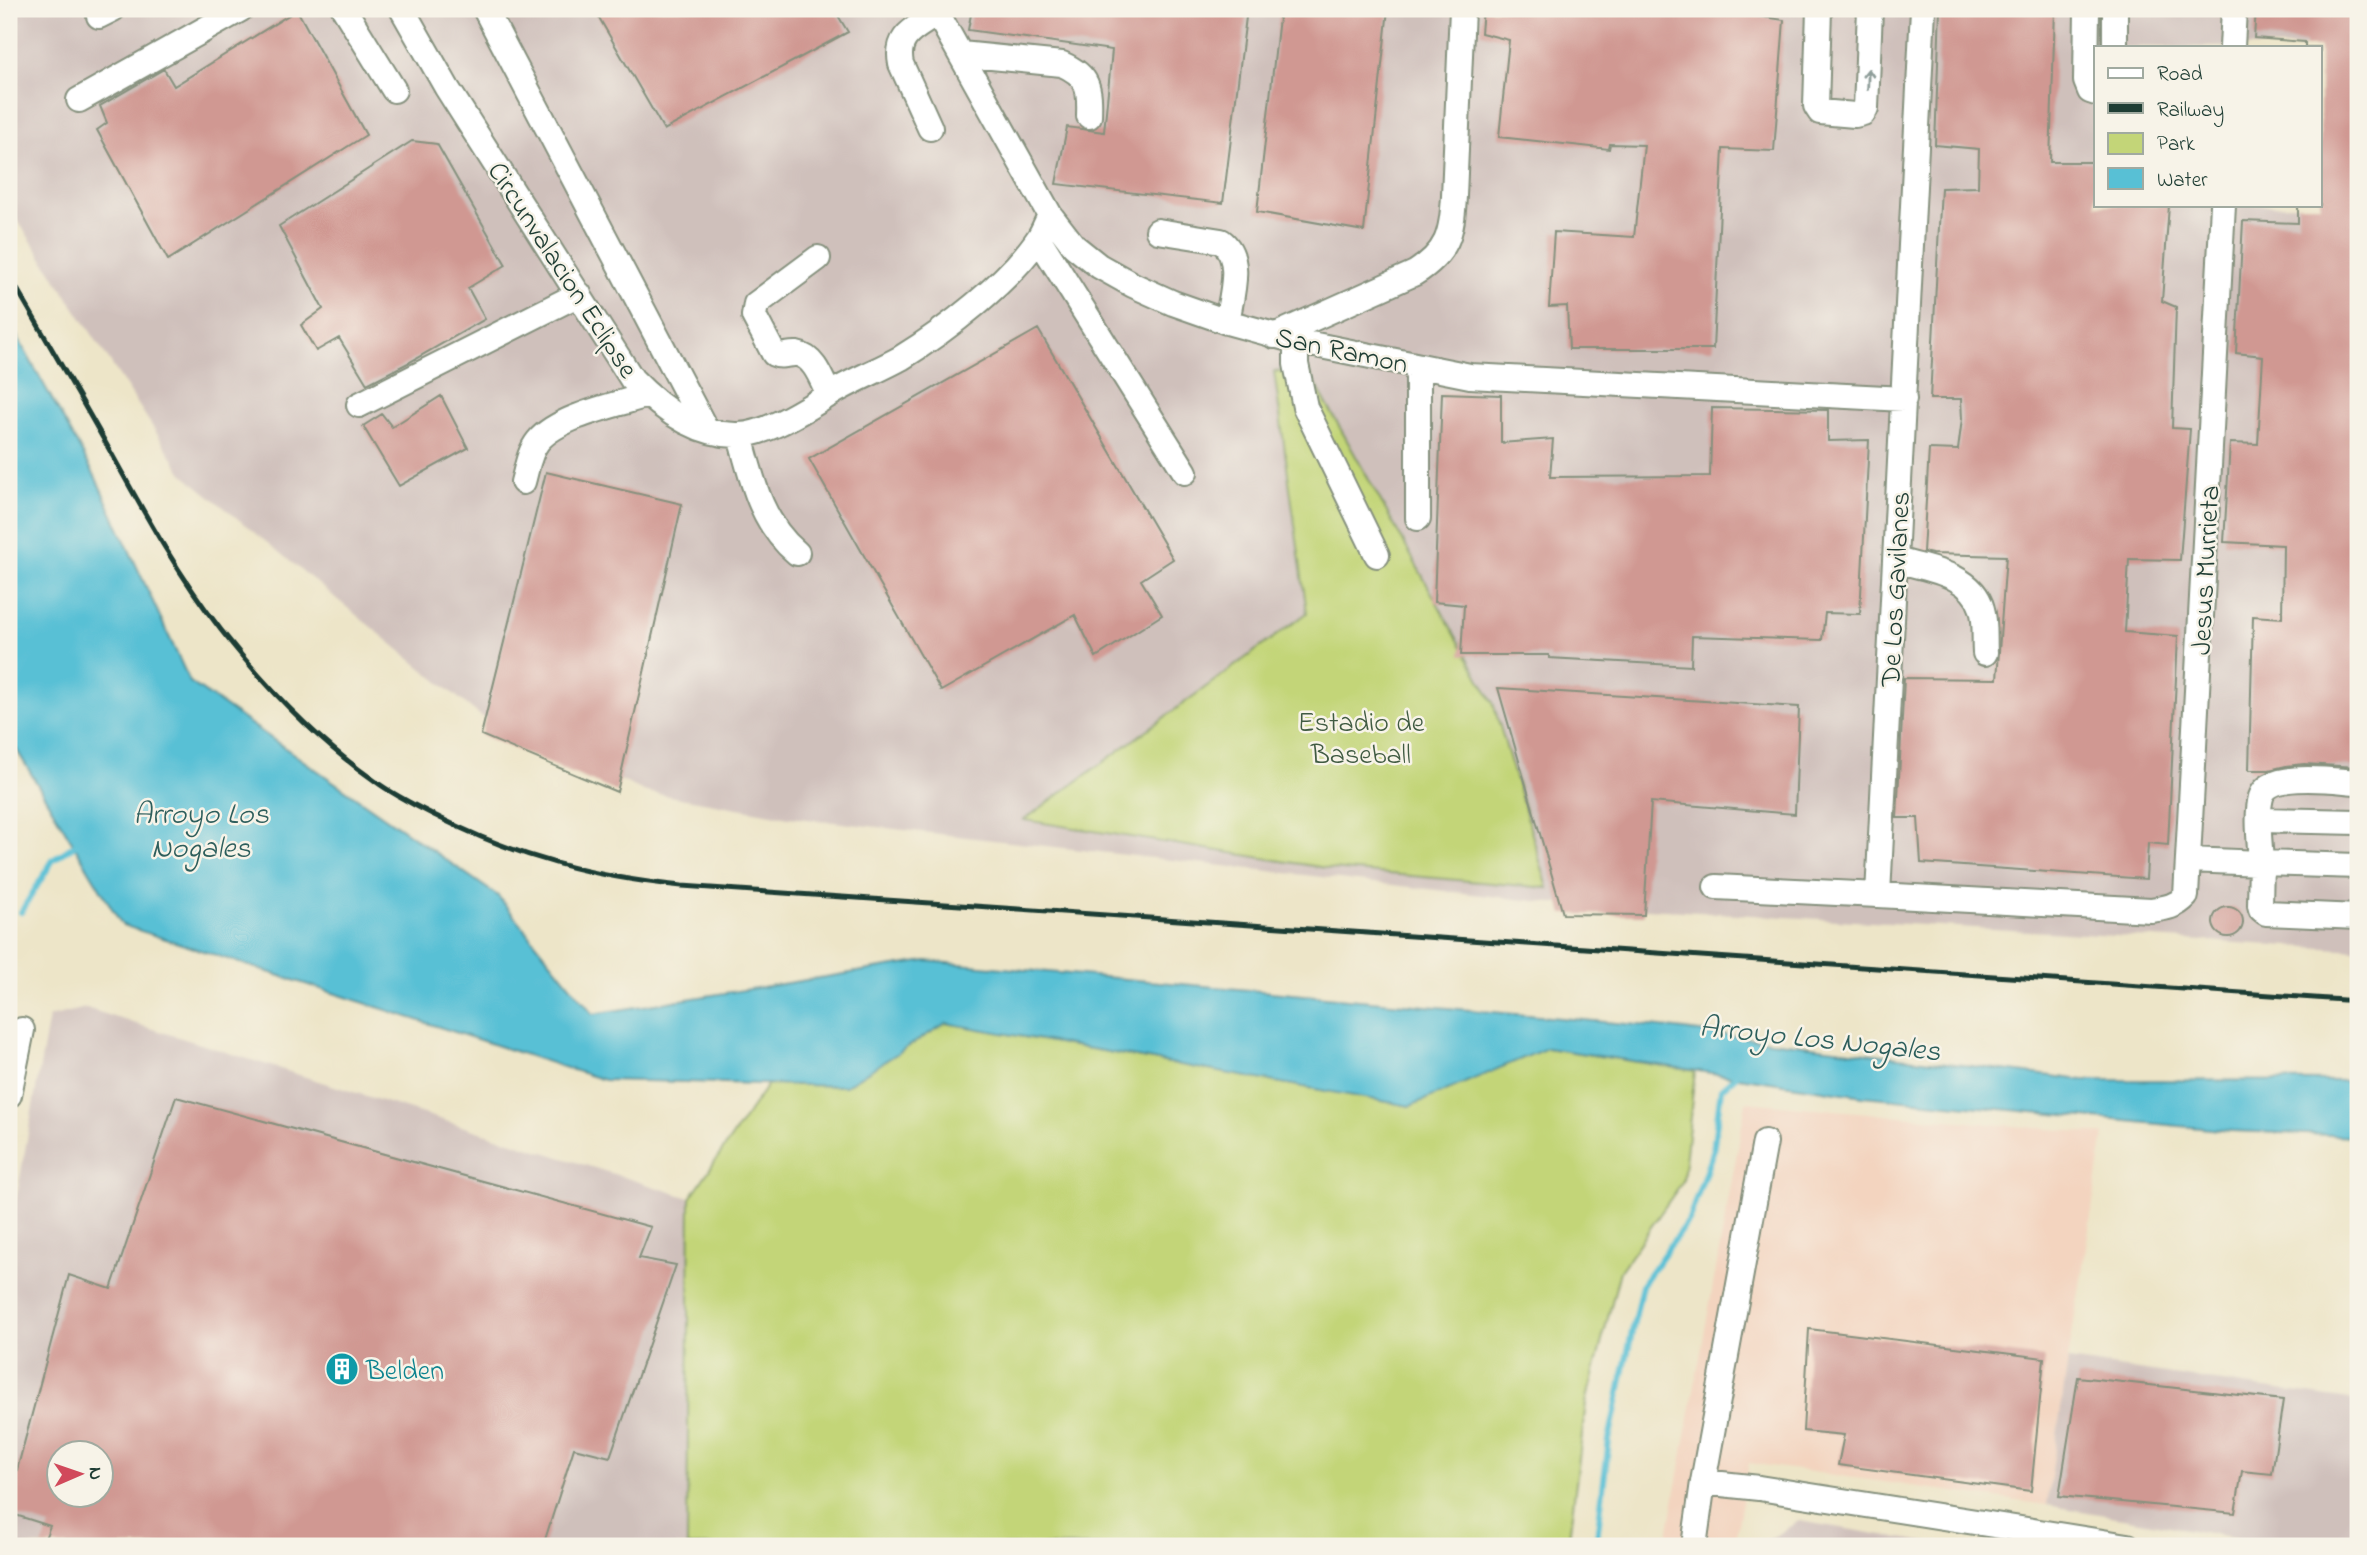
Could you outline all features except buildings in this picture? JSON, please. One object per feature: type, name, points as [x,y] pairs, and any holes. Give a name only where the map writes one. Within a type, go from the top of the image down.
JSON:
[{"type":"street","points":[[79,100],[241,9]]},
{"type":"street","points":[[344,9],[394,90]]},
{"type":"street","name":"Circunvalacion Eclipse","points":[[403,9],[447,88],[632,379],[648,396],[684,422],[722,434],[740,436]]},
{"type":"street","points":[[485,9],[705,428]]},
{"type":"street","points":[[1377,555],[1305,407],[1296,364],[1285,339],[1415,273],[1432,263],[1445,246],[1452,226],[1462,9]]},
{"type":"street","points":[[1819,9],[1816,106],[1820,112],[1855,116],[1863,113],[1866,108],[1870,9]]},
{"type":"street","name":"De Los Gavilanes","points":[[1878,895],[1923,9]]},
{"type":"street","points":[[2087,9],[2086,81],[2090,91],[2094,92]]},
{"type":"street","points":[[2115,9],[2115,46]]},
{"type":"street","points":[[2232,46],[2234,9]]},
{"type":"street","points":[[930,128],[901,64],[899,44],[937,11]]},
{"type":"street","name":"San Ramon","points":[[937,11],[1050,215],[1074,246],[1099,266],[1173,303],[1285,339],[1470,376],[1904,399]]},
{"type":"street","points":[[961,54],[1062,64],[1077,71],[1088,86],[1089,116]]},
{"type":"street","name":"Jesus Murrieta","points":[[1878,895],[2151,910],[2179,904],[2186,896],[2223,206]]},
{"type":"street","points":[[797,553],[782,540],[769,522],[750,473],[740,436],[803,412],[829,395],[901,358],[961,317],[1017,265],[1038,239],[1050,215]]},
{"type":"street","points":[[1158,231],[1221,241],[1229,247],[1234,273],[1227,322]]},
{"type":"street","points":[[1038,239],[1185,472]]},
{"type":"street","points":[[818,258],[756,304],[754,316],[774,354],[778,357],[799,354],[807,358],[814,365],[829,395]]},
{"type":"street","points":[[359,405],[579,294]]},
{"type":"street","points":[[1418,366],[1418,518]]},
{"type":"street","points":[[523,482],[536,443],[550,429],[648,396]]},
{"type":"street","points":[[1895,560],[1947,574],[1968,586],[1983,610],[1985,653]]},
{"type":"street","points":[[2358,782],[2290,780],[2272,783],[2262,793],[2260,820],[2260,905],[2263,912],[2358,917]]},
{"type":"street","points":[[2260,820],[2358,822]]},
{"type":"street","points":[[2189,860],[2358,866]]},
{"type":"street","points":[[1716,887],[1878,895]]},
{"type":"street","points":[[9,1095],[22,1030]]},
{"type":"street","points":[[1694,1546],[1703,1482],[1765,1142]]},
{"type":"street","points":[[1703,1482],[1759,1488],[2055,1541],[2128,1546]]},
{"type":"shaded area","points":[[9,9],[2358,9],[2358,950],[1561,904],[789,817],[646,792],[482,717],[184,475],[9,207]]},
{"type":"shaded area","name":"Belden","points":[[86,1008],[690,1198],[687,1546],[9,1546],[9,1239],[49,1017]]},
{"type":"shaded area","points":[[1746,1102],[2104,1134],[2047,1505],[1749,1463],[1734,1546],[1666,1546]]},
{"type":"shaded area","points":[[2068,1360],[2357,1401],[2358,1399],[2358,1546],[2284,1546],[2047,1505]]},
{"type":"shaded area","points":[[1799,1521],[1948,1546],[1758,1546]]},
{"type":"green space","name":"Estadio de Baseball","points":[[1274,371],[1309,372],[1493,703],[1548,888],[1332,869],[1024,820],[1307,613]]},
{"type":"green space","points":[[946,1023],[1410,1106],[1546,1048],[1695,1071],[1683,1181],[1620,1271],[1586,1403],[1568,1546],[687,1546],[690,1198],[768,1084],[845,1086]]},
{"type":"water","name":"Arroyo Los Nogales","points":[[9,322],[95,476],[190,682],[498,896],[593,1014],[926,961],[1660,1027],[2083,1080],[2358,1081],[2358,1136],[2232,1131],[1863,1096],[1547,1048],[1410,1106],[946,1023],[845,1086],[604,1080],[122,925],[9,737]]},
{"type":"waterway","points":[[21,912],[53,860],[79,842]]},
{"type":"waterway","points":[[1596,1546],[1609,1440],[1642,1285],[1689,1219],[1713,1151],[1721,1089],[1739,1073]]},
{"type":"railway","points":[[9,275],[173,561],[204,608],[255,671],[292,711],[332,748],[383,786],[470,832],[528,855],[587,871],[682,886],[2358,1001]]},
{"type":"place","name":"Belden","points":[[342,1369]]}]
